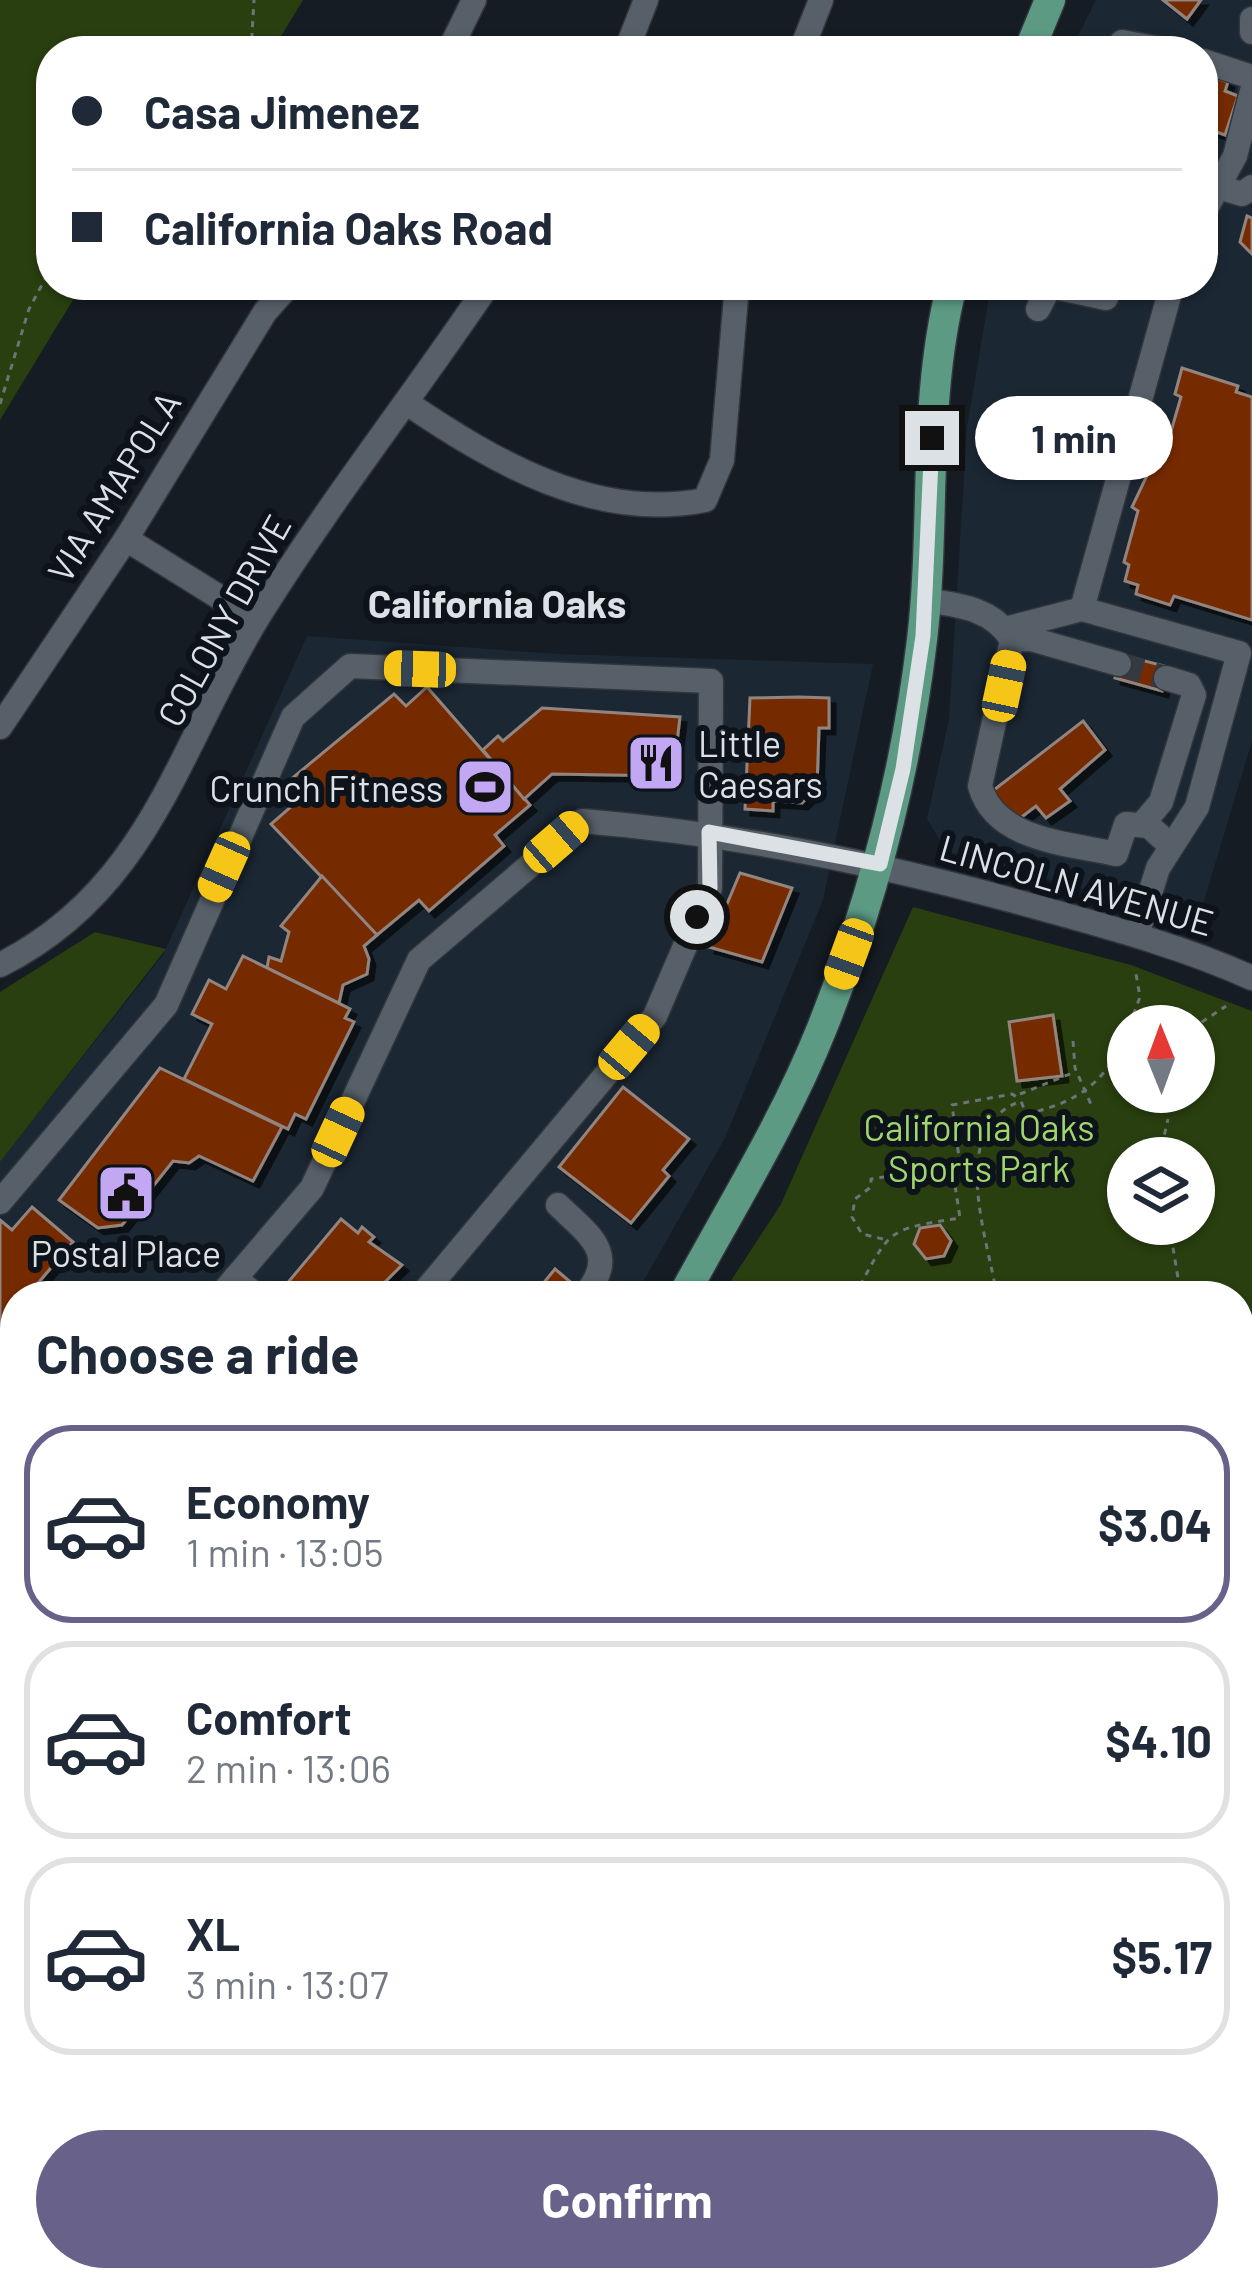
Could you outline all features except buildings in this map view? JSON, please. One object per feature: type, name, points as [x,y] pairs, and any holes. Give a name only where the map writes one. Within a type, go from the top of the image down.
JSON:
[{"type":"main road","points":[[1035,36],[1050,0]]},
{"type":"main road","points":[[691,1281],[820,1032],[880,864],[903,769],[924,600],[938,367],[949,300]]},
{"type":"street","points":[[456,36],[473,0]]},
{"type":"street","points":[[632,36],[646,0]]},
{"type":"street","points":[[807,36],[821,0]]},
{"type":"street","points":[[1252,19],[1252,32]]},
{"type":"street","points":[[1218,66],[1252,77]]},
{"type":"street","points":[[1218,175],[1235,156],[1252,91]]},
{"type":"street","points":[[1218,187],[1241,194],[1252,186]]},
{"type":"street","name":"VIA AMAPOLA","points":[[0,727],[126,539],[276,300]]},
{"type":"street","name":"COLONY DRIVE","points":[[0,965],[36,947],[84,907],[136,849],[256,620],[342,486],[478,300]]},
{"type":"street","points":[[407,403],[485,456],[560,488],[672,507],[705,500],[722,460],[736,300]]},
{"type":"street","points":[[1038,309],[1043,300]]},
{"type":"street","points":[[1082,609],[1168,300]]},
{"type":"street","points":[[126,539],[256,620]]},
{"type":"street","points":[[924,600],[968,606],[1008,635],[1119,664]]},
{"type":"street","points":[[1008,635],[1082,609],[1239,653],[1197,807],[1157,868],[1137,935]]},
{"type":"street","points":[[1008,635],[980,785],[986,808],[1006,827],[1116,854],[1126,824],[1149,826]]},
{"type":"street","points":[[0,1202],[166,1005],[293,717],[350,666],[711,681],[710,888],[655,1016],[434,1281]]},
{"type":"street","points":[[1166,678],[1194,689],[1161,802],[1145,820],[1171,846]]},
{"type":"street","name":"LINCOLN AVENUE","points":[[233,1281],[312,1188],[419,960],[582,821],[709,832],[880,864],[1192,950],[1252,978]]},
{"type":"street","points":[[558,1205],[595,1242],[602,1262],[597,1281]]},
{"type":"path","points":[[251,36],[254,0]]},
{"type":"path","points":[[0,404],[36,296]]},
{"type":"path","points":[[1136,974],[1138,1005]]},
{"type":"path","points":[[1215,1013],[1226,1006]]},
{"type":"path","points":[[1073,1041],[1076,1071],[1093,1109]]},
{"type":"path","points":[[960,1165],[952,1105],[1019,1094],[1076,1071]]},
{"type":"path","points":[[1026,1114],[1084,1094],[1107,1071]]},
{"type":"path","points":[[1019,1094],[1030,1127]]},
{"type":"path","points":[[995,1281],[976,1162],[980,1143],[996,1116],[1021,1101]]},
{"type":"path","points":[[884,1239],[862,1234],[852,1217],[855,1199],[871,1187],[871,1179],[976,1162]]},
{"type":"path","points":[[862,1281],[884,1239],[904,1225],[960,1218],[952,1166]]},
{"type":"path","points":[[1172,1245],[1178,1281]]},
{"type":"shaded area","points":[[1096,0],[1252,0],[1252,741],[1198,921],[946,851],[927,819],[949,719],[967,427],[988,300],[1218,300],[1218,36],[1078,36]]},
{"type":"shaded area","points":[[307,636],[558,654],[873,664],[823,900],[725,1138],[644,1281],[0,1281],[0,1162],[163,955]]},
{"type":"green space","points":[[0,0],[303,0],[281,36],[36,36],[36,300],[73,300],[0,420]]},
{"type":"green space","name":"California Oaks Sports Park","points":[[913,907],[1131,965],[1252,1011],[1252,1281],[731,1281],[781,1204]]},
{"type":"green space","points":[[95,932],[166,949],[0,1162],[0,992]]},
{"type":"tunnel","points":[[1119,664],[1166,678]]},
{"type":"place","name":"Little Caesars","points":[[656,763]]},
{"type":"place","name":"Crunch Fitness","points":[[485,787]]},
{"type":"place","name":"Postal Place","points":[[126,1193]]},
{"type":"district","name":"California Oaks","points":[[497,602]]},
{"type":"route","points":[[697,917],[710,888],[709,832],[880,864],[903,769],[923,636],[932,438]]}]
